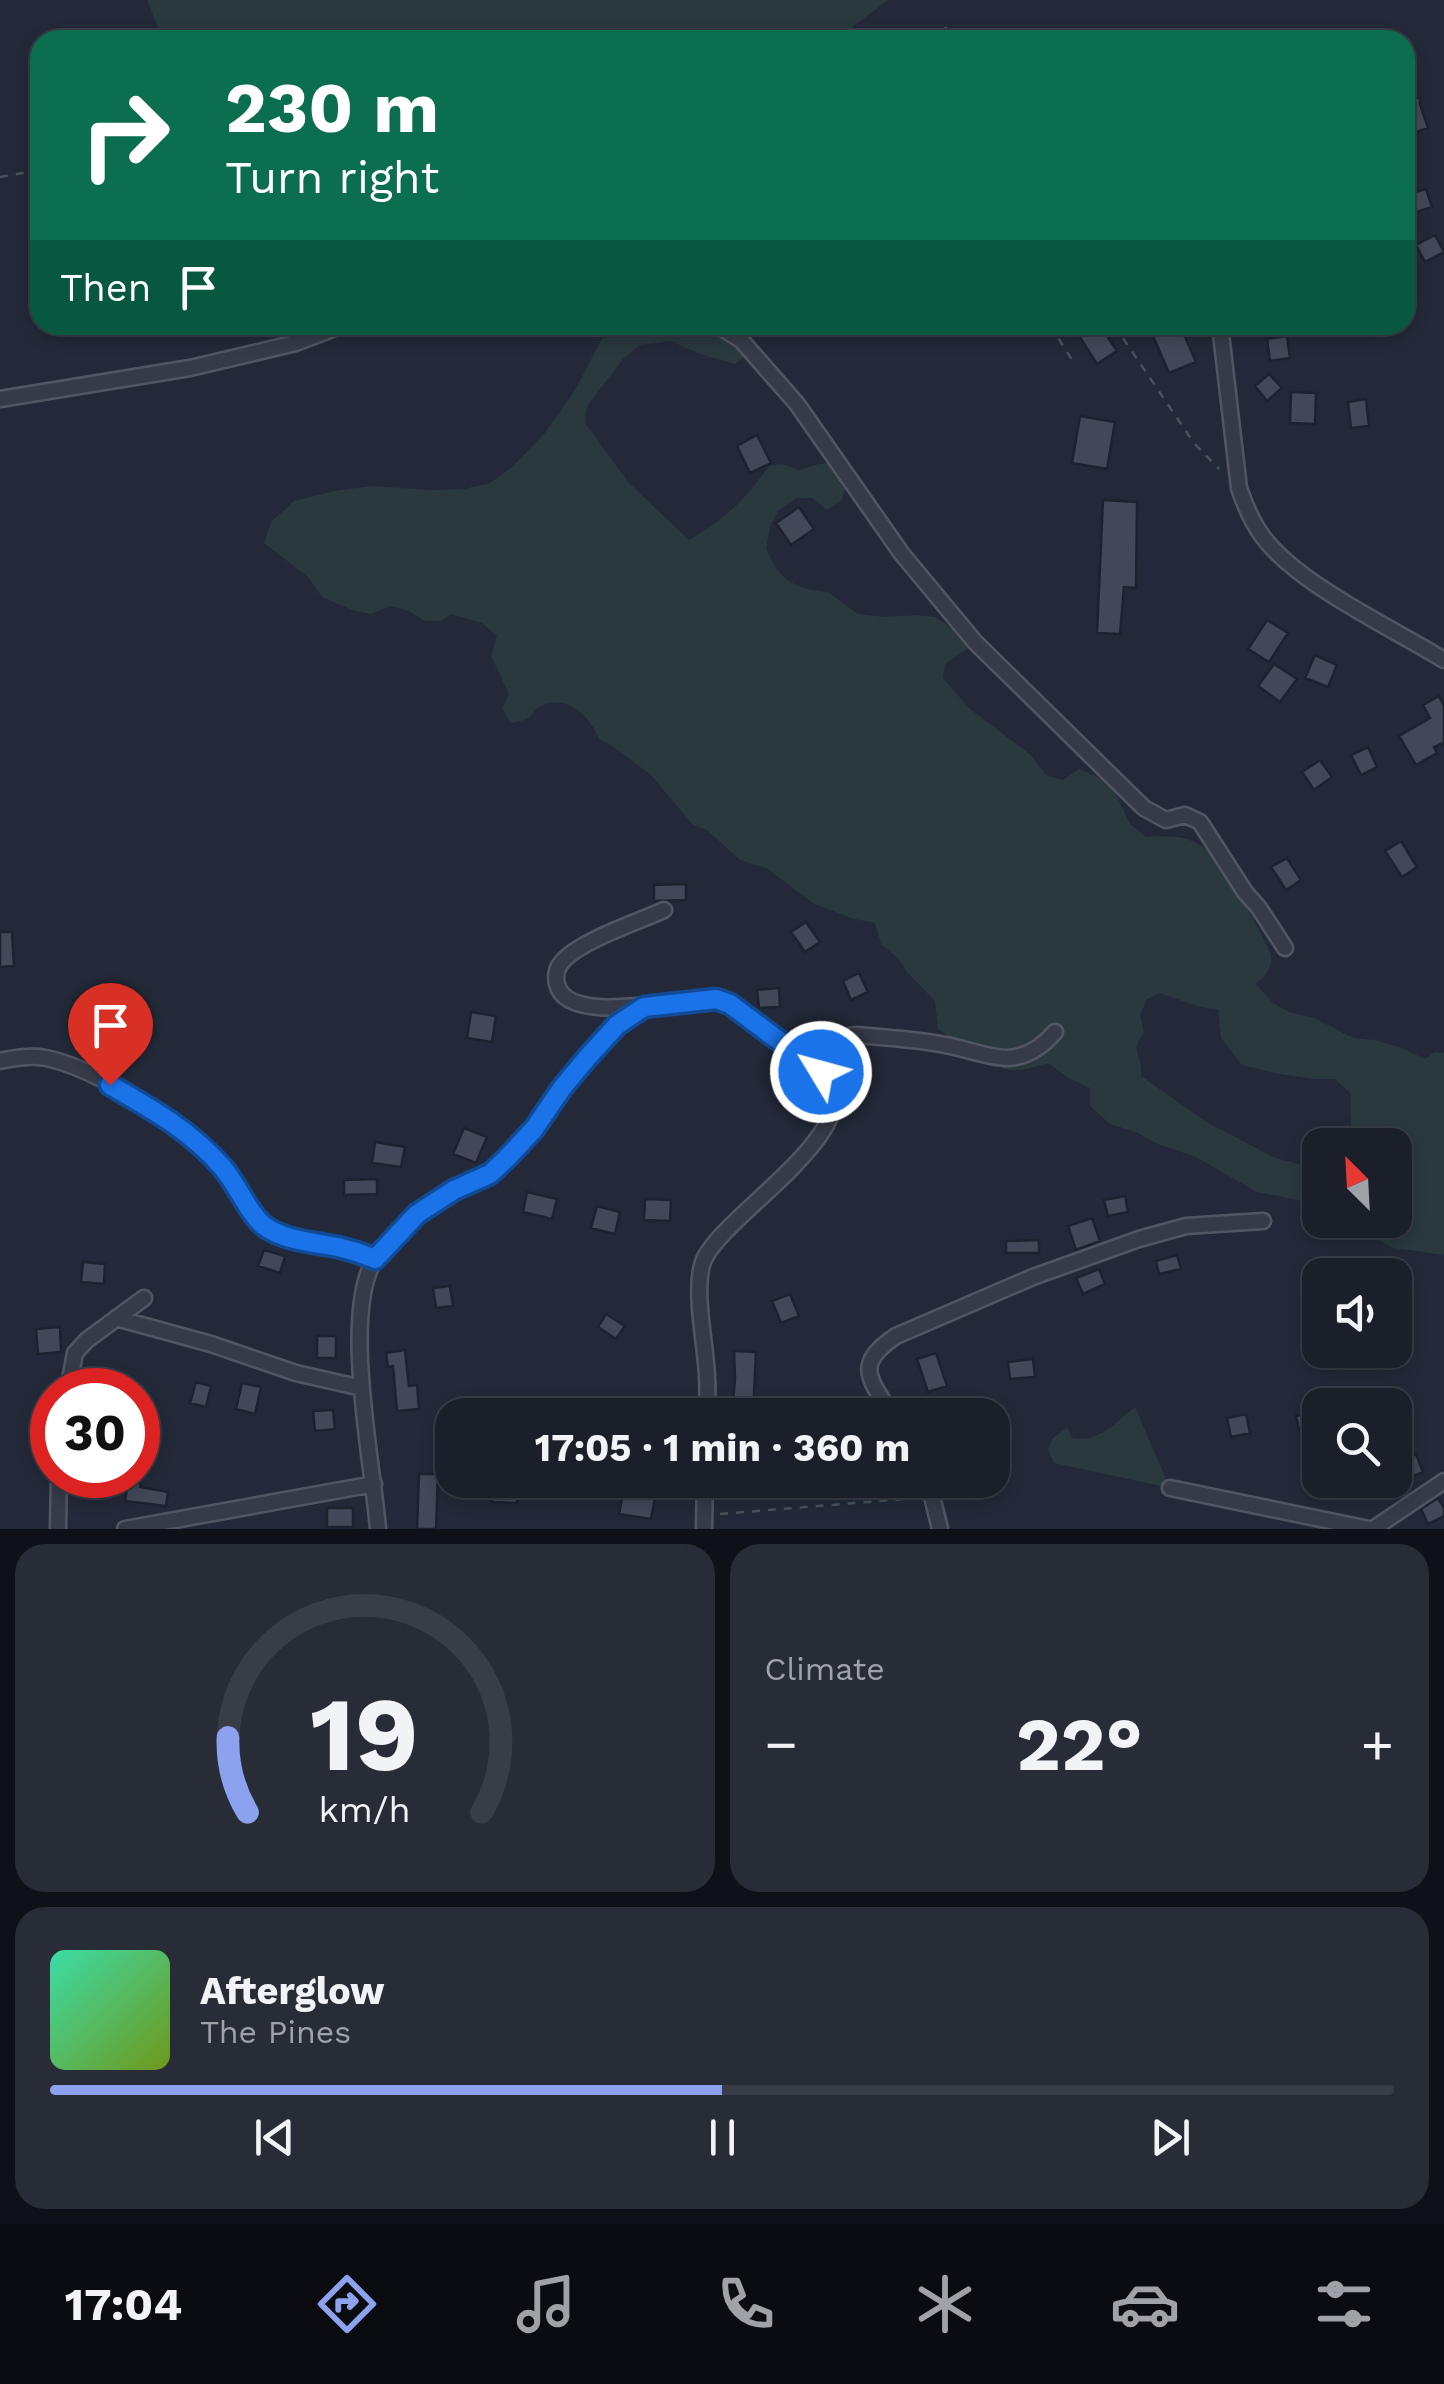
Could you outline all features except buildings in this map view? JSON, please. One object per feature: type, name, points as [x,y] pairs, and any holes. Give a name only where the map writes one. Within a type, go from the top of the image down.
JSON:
[{"type":"street","points":[[0,399],[190,368],[317,335]]},
{"type":"street","points":[[732,335],[798,404],[902,554],[974,642],[1144,808],[1166,820],[1184,815],[1200,822],[1285,948]]},
{"type":"street","points":[[1221,335],[1239,488],[1248,514],[1265,540],[1289,564],[1330,592],[1444,660]]},
{"type":"street","points":[[664,910],[581,947],[560,963],[555,978],[559,992],[573,1002],[608,1006],[644,1007],[716,999],[730,1004],[831,1080],[835,1094],[828,1125],[756,1204],[721,1234],[705,1257],[699,1276],[707,1398]]},
{"type":"street","points":[[378,1529],[362,1388],[360,1320],[363,1290],[375,1259],[417,1214],[454,1190],[490,1174],[534,1129],[562,1088],[617,1025],[644,1007]]},
{"type":"street","points":[[821,1072],[828,1048],[834,1040],[845,1036],[932,1042],[1011,1058],[1029,1053],[1055,1032]]},
{"type":"street","points":[[0,1061],[43,1058],[110,1085],[191,1135],[236,1183],[265,1227],[298,1240],[375,1259]]},
{"type":"street","points":[[881,1398],[870,1380],[869,1368],[880,1346],[896,1336],[1033,1277],[1139,1239],[1186,1226],[1263,1221]]},
{"type":"street","points":[[72,1368],[75,1353],[87,1340],[144,1298]]},
{"type":"street","points":[[116,1318],[296,1373],[362,1388]]},
{"type":"street","points":[[1170,1488],[1371,1529],[1444,1481]]},
{"type":"street","points":[[125,1529],[374,1484]]},
{"type":"street","points":[[58,1529],[59,1498]]},
{"type":"street","points":[[932,1498],[940,1529]]},
{"type":"path","points":[[0,178],[30,172]]},
{"type":"path","points":[[1056,335],[1074,363]]},
{"type":"path","points":[[1121,335],[1194,443],[1239,488]]},
{"type":"path","points":[[704,1522],[914,1498]]},
{"type":"shaded area","points":[[147,0],[888,0],[848,30],[159,30]]},
{"type":"shaded area","points":[[604,335],[719,335],[738,347],[743,358],[735,364],[671,341],[640,345],[624,358],[587,406],[585,423],[629,483],[689,540],[734,508],[769,466],[782,464],[799,470],[830,463],[846,483],[842,500],[827,510],[813,498],[797,498],[778,511],[770,527],[766,549],[788,581],[828,592],[858,614],[935,617],[954,630],[970,647],[945,664],[943,678],[969,708],[1031,755],[1046,775],[1063,780],[1079,769],[1099,778],[1114,790],[1130,824],[1146,837],[1187,839],[1212,855],[1269,949],[1269,969],[1256,984],[1272,1002],[1353,1038],[1375,1040],[1425,1059],[1435,1052],[1444,1053],[1444,1255],[1394,1248],[1375,1238],[1412,1238],[1412,1128],[1350,1128],[1351,1094],[1335,1079],[1313,1079],[1242,1065],[1221,1038],[1218,1009],[1159,993],[1147,999],[1140,1015],[1144,1032],[1136,1047],[1141,1076],[1205,1121],[1275,1158],[1302,1165],[1302,1201],[1257,1192],[1196,1157],[1110,1124],[1090,1106],[1090,1088],[1048,1063],[1020,1070],[1004,1069],[985,1049],[954,1040],[938,1029],[935,1001],[881,944],[875,923],[813,903],[766,868],[740,860],[707,830],[692,824],[651,775],[599,739],[576,709],[549,703],[527,719],[510,723],[502,708],[509,694],[491,656],[497,636],[482,623],[451,614],[442,621],[425,621],[391,606],[371,614],[352,610],[322,597],[308,577],[264,543],[271,522],[294,501],[371,486],[432,490],[490,483],[544,434],[574,392]]},
{"type":"shaded area","points":[[1135,1407],[1170,1488],[1054,1463],[1048,1449],[1052,1439],[1067,1427],[1072,1438],[1090,1438]]},
{"type":"route","points":[[110,1085],[191,1135],[236,1183],[265,1227],[298,1240],[375,1259],[417,1214],[454,1190],[490,1174],[534,1129],[562,1088],[617,1025],[644,1007],[716,999],[730,1004],[821,1072]]}]
